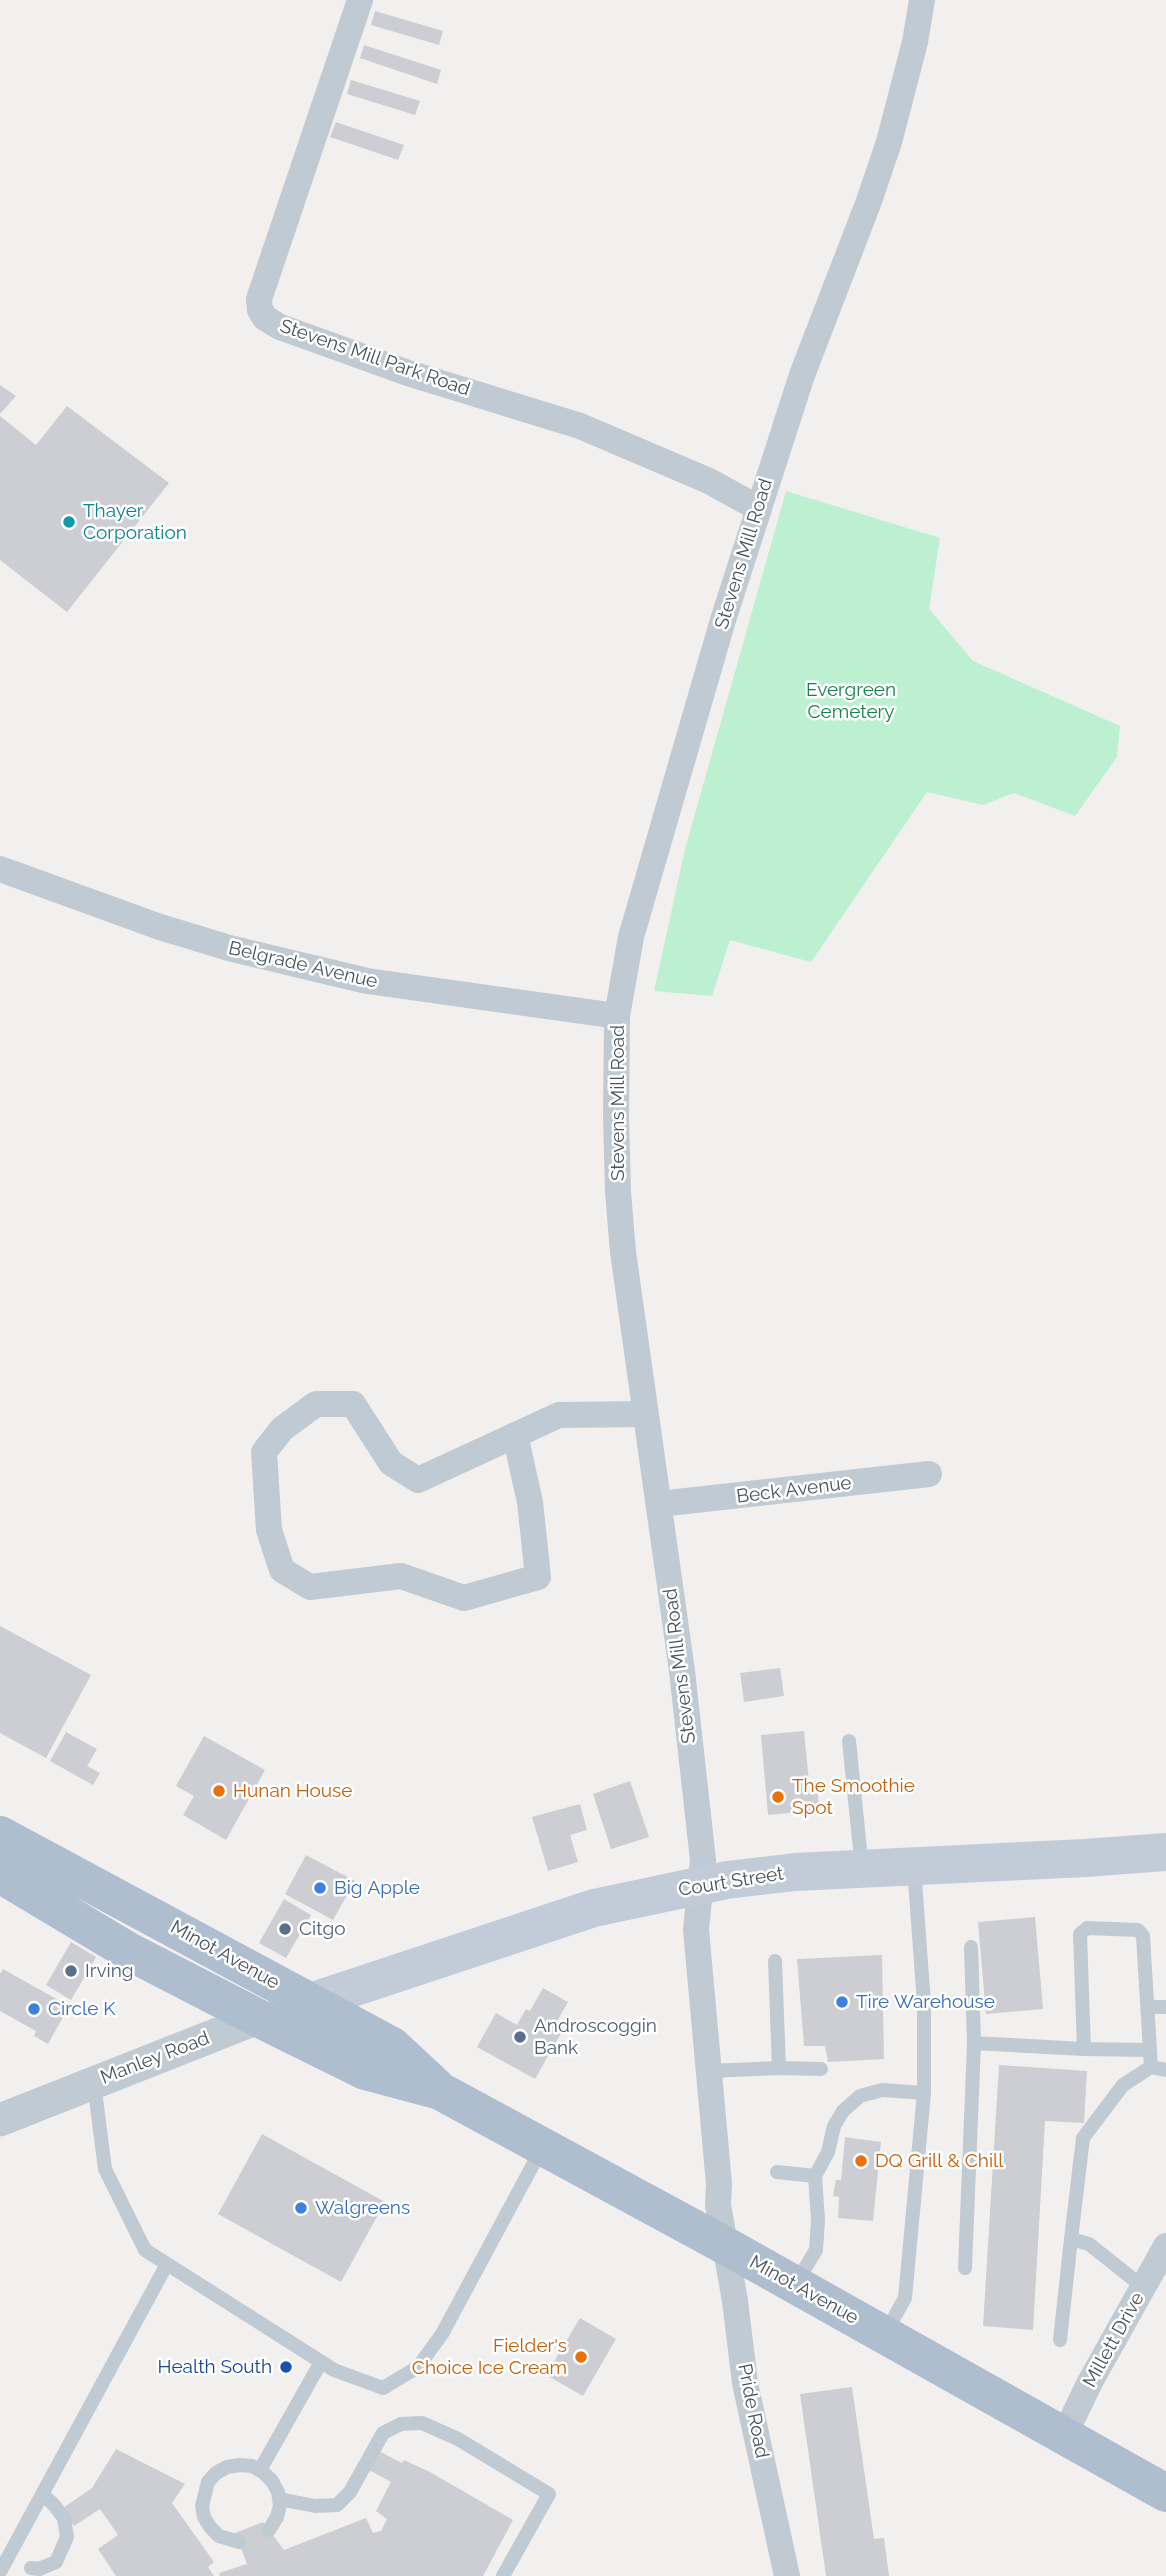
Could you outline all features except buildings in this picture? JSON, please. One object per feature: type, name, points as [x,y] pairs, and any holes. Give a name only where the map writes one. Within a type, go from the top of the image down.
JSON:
[{"type":"main road","name":"Minot Avenue","points":[[0,1835],[392,2046],[440,2091]]},
{"type":"main road","name":"Court Street","points":[[312,2003],[594,1908],[727,1880],[795,1872],[1166,1852]]},
{"type":"main road","name":"Minot Avenue","points":[[0,1874],[130,1952],[365,2071],[440,2091],[726,2246],[1166,2493]]},
{"type":"main road","name":"Manley Road","points":[[258,2018],[312,2003]]},
{"type":"street","name":"Stevens Mill Park Road","points":[[360,0],[259,299],[260,310],[265,318],[280,327],[408,373],[580,426],[709,481],[758,508]]},
{"type":"street","name":"Stevens Mill Road","points":[[726,2246],[718,2205],[696,1930],[702,1860],[682,1671],[623,1252],[618,1192],[617,1016],[631,937],[723,620],[802,376],[889,142],[910,64],[922,0]]},
{"type":"street","name":"Belgrade Avenue","points":[[0,869],[160,927],[229,948],[367,981],[617,1016]]},
{"type":"street","points":[[515,1435],[530,1502],[538,1577],[464,1598],[401,1576],[310,1587],[282,1570],[268,1530],[264,1452],[282,1429],[316,1404],[353,1404],[391,1463],[418,1480],[515,1435],[559,1415],[646,1414]]},
{"type":"street","name":"Beck Avenue","points":[[659,1504],[929,1474]]},
{"type":"street","name":"Manley Road","points":[[0,2120],[258,2018]]},
{"type":"street","name":"Pride Road","points":[[726,2246],[745,2382],[787,2576]]},
{"type":"street","name":"Millett Drive","points":[[1064,2436],[1090,2382],[1166,2246]]},
{"type":"lane","points":[[849,1741],[862,1869]]},
{"type":"lane","points":[[885,2335],[905,2298],[924,2093],[924,2004],[914,1867]]},
{"type":"lane","points":[[1084,2049],[1080,1934],[1087,1928],[1138,1930],[1143,1936],[1151,2067]]},
{"type":"lane","points":[[965,2268],[974,2043],[971,1947]]},
{"type":"lane","points":[[775,1961],[779,2068]]},
{"type":"lane","points":[[1148,2007],[1166,2007]]},
{"type":"lane","points":[[974,2043],[1149,2050]]},
{"type":"lane","points":[[1060,2340],[1083,2138],[1123,2085],[1151,2067],[1166,2070]]},
{"type":"lane","points":[[708,2071],[821,2069]]},
{"type":"lane","points":[[94,2082],[105,2169],[145,2250],[334,2370],[383,2388],[418,2367],[442,2334],[542,2147]]},
{"type":"lane","points":[[795,2285],[816,2250],[818,2221],[815,2176],[828,2152],[834,2126],[843,2111],[860,2096],[882,2090],[924,2093]]},
{"type":"lane","points":[[778,2172],[815,2176]]},
{"type":"lane","points":[[1071,2239],[1089,2244],[1143,2287]]},
{"type":"lane","points":[[0,2572],[167,2264]]},
{"type":"lane","points":[[260,2470],[321,2362]]},
{"type":"lane","points":[[279,2499],[315,2506],[337,2505],[350,2492],[383,2432],[401,2424],[422,2423],[457,2439],[549,2494],[503,2576]]},
{"type":"lane","points":[[239,2542],[219,2536],[204,2517],[202,2505],[208,2482],[216,2473],[227,2467],[240,2465],[260,2470],[272,2481],[279,2499],[277,2517],[269,2530]]},
{"type":"lane","points":[[18,2541],[32,2572],[56,2562],[67,2537],[64,2518],[43,2495]]},
{"type":"green space","name":"Evergreen Cemetery","points":[[786,491],[940,538],[929,609],[973,661],[1120,726],[1117,757],[1075,816],[1014,793],[983,805],[927,792],[811,962],[730,940],[712,996],[654,991],[685,849]]},
{"type":"place","name":"Thayer Corporation","points":[[69,522]]},
{"type":"place","name":"Hunan House","points":[[219,1791]]},
{"type":"place","name":"The Smoothie Spot","points":[[778,1797]]},
{"type":"place","name":"Big Apple","points":[[320,1888]]},
{"type":"place","name":"Citgo","points":[[285,1929]]},
{"type":"place","name":"Irving","points":[[71,1971]]},
{"type":"place","name":"Tire Warehouse","points":[[842,2002]]},
{"type":"place","name":"Circle K","points":[[34,2009]]},
{"type":"place","name":"Androscoggin Bank","points":[[520,2037]]},
{"type":"place","name":"DQ Grill & Chill","points":[[861,2161]]},
{"type":"place","name":"Walgreens","points":[[301,2208]]},
{"type":"place","name":"Fielder's Choice Ice Cream","points":[[581,2357]]},
{"type":"place","name":"Health South","points":[[286,2367]]}]
